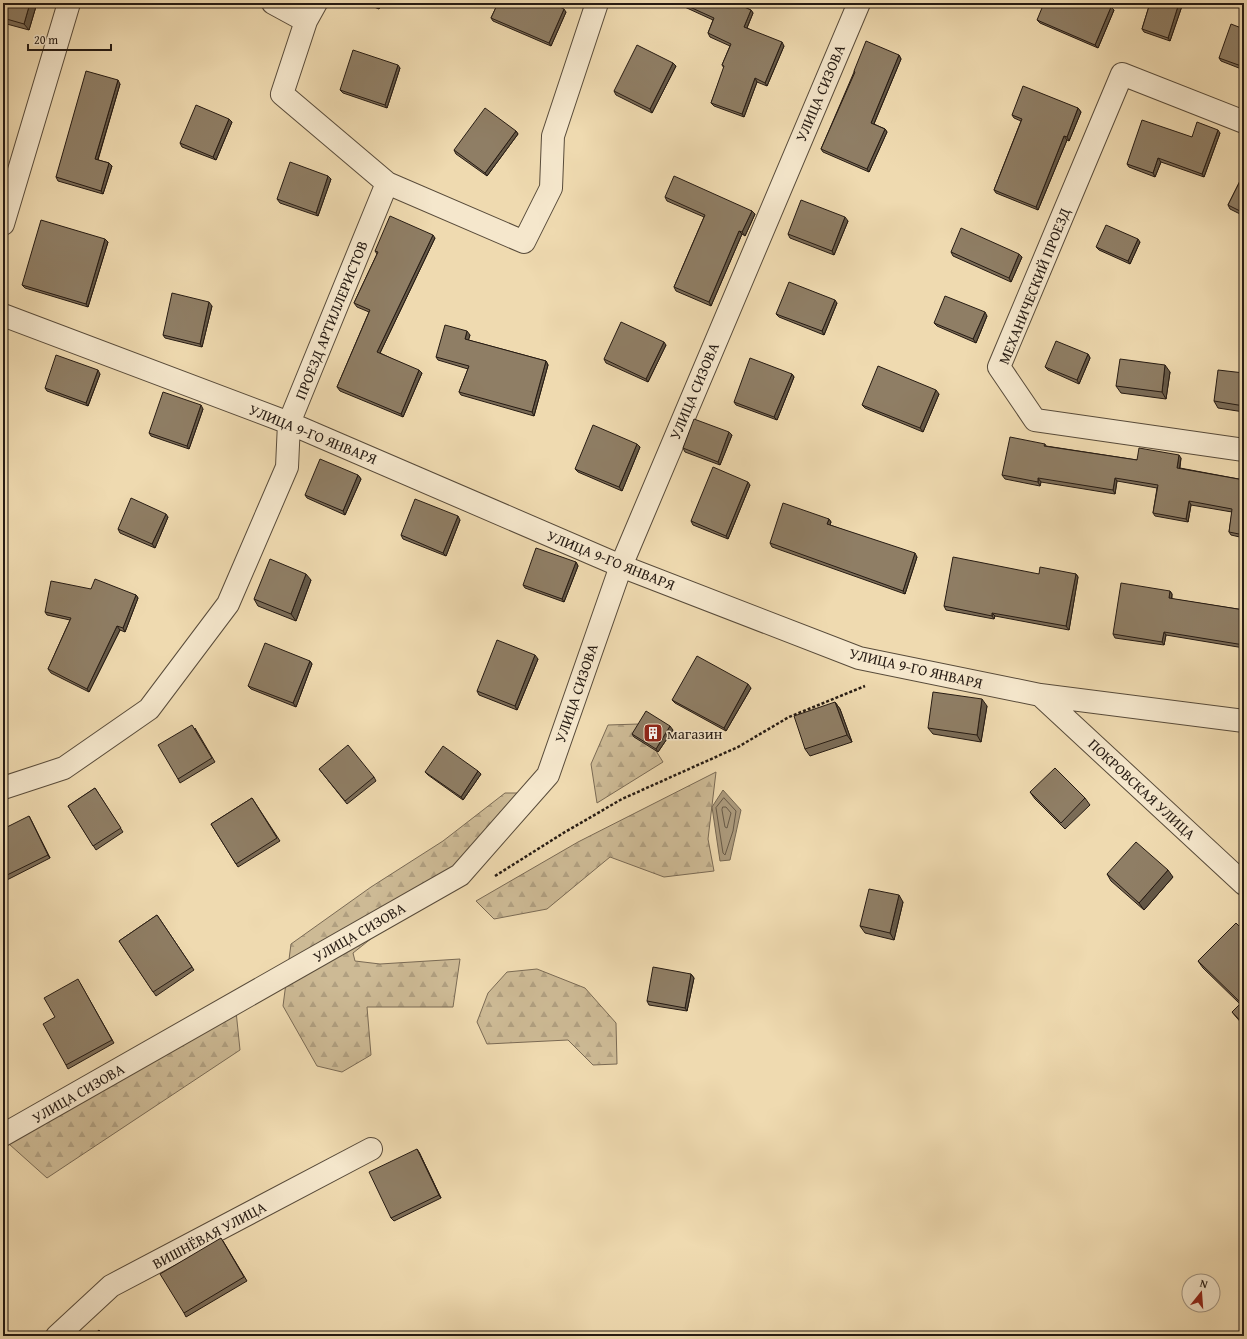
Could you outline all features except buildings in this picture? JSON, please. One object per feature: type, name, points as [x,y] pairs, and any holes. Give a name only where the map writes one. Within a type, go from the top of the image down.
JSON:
[{"type":"street","points":[[3,224],[68,3]]},
{"type":"street","points":[[273,3],[311,12],[282,94],[387,183],[524,242],[551,188],[553,136],[597,3]]},
{"type":"street","name":"УЛИЦА СИЗОВА","points":[[3,1135],[460,875],[548,775],[621,566],[858,3]]},
{"type":"street","name":"МЕХАНИЧЕСКИЙ ПРОЕЗД","points":[[1244,122],[1122,74],[999,367],[1035,420],[1244,450]]},
{"type":"street","name":"ПРОЕЗД АРТИЛЛЕРИСТОВ","points":[[3,788],[64,768],[149,709],[228,604],[287,467],[289,423],[387,183]]},
{"type":"street","name":"УЛИЦА 9-ГО ЯНВАРЯ","points":[[3,315],[289,423],[621,566],[859,658],[1040,695],[1244,720]]},
{"type":"street","name":"ПОКРОВСКАЯ УЛИЦА","points":[[1040,695],[1244,884]]},
{"type":"street","name":"ВИШНЁВАЯ УЛИЦА","points":[[57,1336],[111,1286],[371,1150]]},
{"type":"path","points":[[488,880],[565,832],[622,799],[738,747],[789,717],[867,685]]},
{"type":"green space","points":[[639,724],[663,762],[597,803],[591,764],[608,725]]},
{"type":"green space","points":[[716,772],[708,839],[714,871],[664,877],[610,857],[547,909],[494,919],[476,901],[578,842]]},
{"type":"green space","points":[[505,793],[517,793],[468,862],[353,953],[355,961],[380,964],[460,959],[453,1007],[367,1007],[371,1055],[342,1072],[317,1066],[283,1006],[291,944],[371,887],[443,841]]},
{"type":"green space","points":[[537,969],[585,988],[616,1023],[617,1064],[593,1065],[568,1040],[487,1044],[477,1022],[488,993],[507,972]]},
{"type":"green space","points":[[236,1011],[240,1050],[47,1178],[9,1144]]},
{"type":"water","points":[[723,790],[741,810],[730,860],[720,861],[712,807]]},
{"type":"place","name":"магазин","points":[[653,733]]}]
